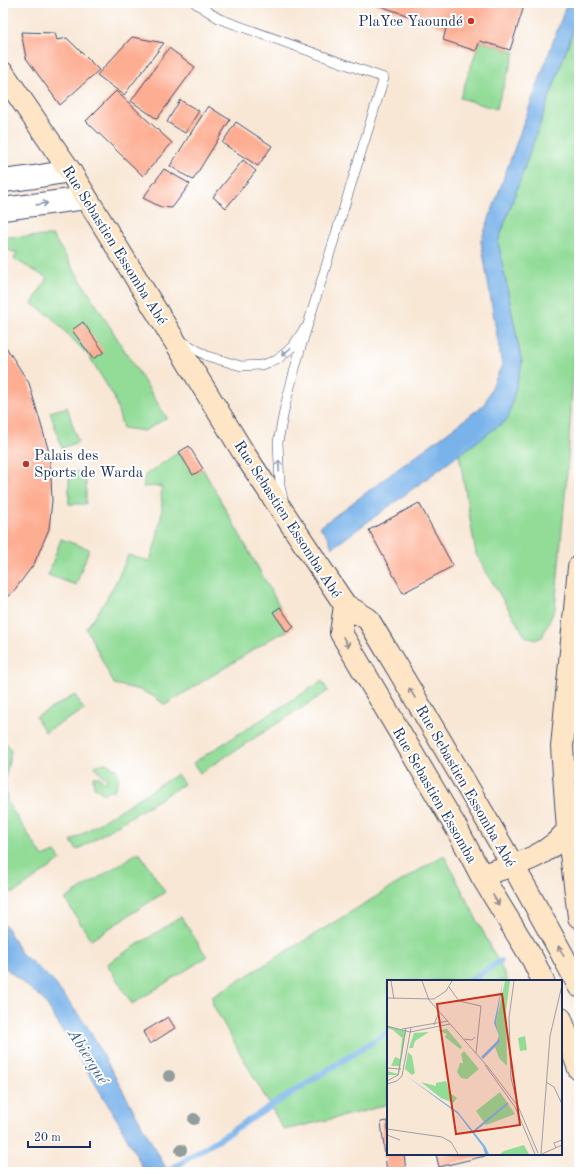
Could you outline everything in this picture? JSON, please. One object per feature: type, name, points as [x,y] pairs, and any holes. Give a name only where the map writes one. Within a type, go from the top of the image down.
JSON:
[{"type":"main road","name":"Rue Sebastien Essomba Abé","points":[[4,77],[70,171],[245,455],[345,605],[368,619],[487,820],[551,932],[579,986]]},
{"type":"main road","points":[[579,567],[562,747],[568,830],[579,916]]},
{"type":"main road","name":"Rue Sebastien Essomba","points":[[345,605],[341,633],[457,829],[481,875],[533,960],[543,980]]},
{"type":"main road","points":[[481,875],[513,866],[534,857],[552,846],[568,830]]},
{"type":"main road","points":[[562,1021],[578,1061]]},
{"type":"street","points":[[3,181],[70,171]]},
{"type":"street","points":[[3,209],[86,198]]},
{"type":"lane","points":[[195,3],[220,19],[384,78],[300,350],[285,406],[278,442],[280,486],[287,518]]},
{"type":"lane","points":[[170,334],[207,356],[241,366],[260,365],[277,360],[293,346],[310,321]]},
{"type":"green space","points":[[579,14],[579,307],[555,609],[542,637],[535,640],[525,636],[476,554],[459,454],[508,419],[522,363],[498,242]]},
{"type":"green space","points":[[480,41],[515,52],[496,109],[460,98]]},
{"type":"green space","points":[[53,236],[167,418],[144,431],[123,428],[114,397],[89,356],[50,316],[32,304],[47,278],[14,259],[17,253],[3,248],[3,237]]},
{"type":"green space","points":[[67,407],[78,442],[62,448],[50,412]]},
{"type":"green space","points":[[179,452],[193,474],[203,469],[280,607],[273,612],[287,632],[274,637],[165,705],[155,697],[140,690],[114,684],[86,628],[110,593],[128,555],[150,561],[157,538],[162,511],[161,486],[143,487],[145,475]]},
{"type":"green space","points":[[86,471],[86,504],[69,504],[69,472]]},
{"type":"green space","points":[[61,539],[89,549],[76,585],[48,575]]},
{"type":"green space","points":[[322,681],[328,691],[200,773],[193,763]]},
{"type":"green space","points":[[75,695],[84,710],[45,732],[36,717]]},
{"type":"green space","points":[[3,738],[11,751],[5,780],[7,802],[43,857],[55,852],[61,860],[14,893],[3,888]]},
{"type":"green space","points":[[105,763],[115,768],[119,779],[114,790],[103,793],[94,787],[93,777],[100,777],[103,782],[105,782],[107,778],[103,776],[94,766]]},
{"type":"green space","points":[[177,774],[184,784],[77,850],[71,841]]},
{"type":"green space","points":[[139,852],[165,892],[91,940],[65,899]]},
{"type":"green space","points":[[444,855],[507,980],[387,980],[387,1104],[284,1130],[213,1005],[212,997]]},
{"type":"green space","points":[[181,917],[207,957],[132,1004],[107,964]]},
{"type":"water","points":[[567,3],[579,3],[579,14],[498,242],[522,363],[508,419],[332,548],[328,537],[320,527],[484,405],[502,365],[481,241]]},
{"type":"water","name":"Abiergué","points":[[3,923],[20,952],[52,980],[87,1026],[168,1172],[145,1172],[118,1121],[43,999],[3,966]]},
{"type":"building","name":"PlaYce Yaoundé","points":[[372,3],[525,3],[510,50],[480,41],[476,51],[443,40],[446,29]]},
{"type":"building","points":[[21,32],[55,33],[57,40],[67,38],[99,70],[60,105],[26,58]]},
{"type":"building","points":[[132,37],[164,43],[124,95],[97,75]]},
{"type":"building","points":[[169,48],[195,67],[157,119],[131,101]]},
{"type":"building","points":[[116,91],[172,143],[143,176],[86,121]]},
{"type":"building","points":[[180,100],[199,111],[185,133],[167,122]]},
{"type":"building","points":[[208,106],[230,120],[193,180],[170,166]]},
{"type":"building","points":[[236,122],[272,146],[258,166],[222,143]]},
{"type":"building","points":[[243,160],[256,171],[226,208],[213,197]]},
{"type":"building","points":[[164,169],[190,184],[172,208],[161,207],[143,198]]},
{"type":"building","points":[[83,322],[104,352],[93,359],[72,330]]},
{"type":"building","name":"Palais des Sports de Warda","points":[[3,344],[29,383],[49,452],[52,501],[49,529],[34,564],[13,592],[3,600]]},
{"type":"building","points":[[189,446],[203,469],[193,475],[179,452]]},
{"type":"building","points":[[419,503],[453,566],[403,593],[369,530]]},
{"type":"building","points":[[280,607],[294,627],[287,632],[273,612]]},
{"type":"building","points":[[168,1017],[175,1028],[150,1044],[143,1032]]},
{"type":"building","points":[[387,1121],[387,1155],[404,1155],[406,1172],[387,1172],[381,1122]]},
{"type":"building","points":[[436,1155],[489,1155],[439,1167]]},
{"type":"waterway","points":[[471,980],[501,961]]},
{"type":"waterway","points":[[167,1172],[387,1033]]},
{"type":"place","name":"PlaYce Yaoundé","points":[[471,21]]},
{"type":"place","name":"Palais des Sports de Warda","points":[[26,464]]}]
